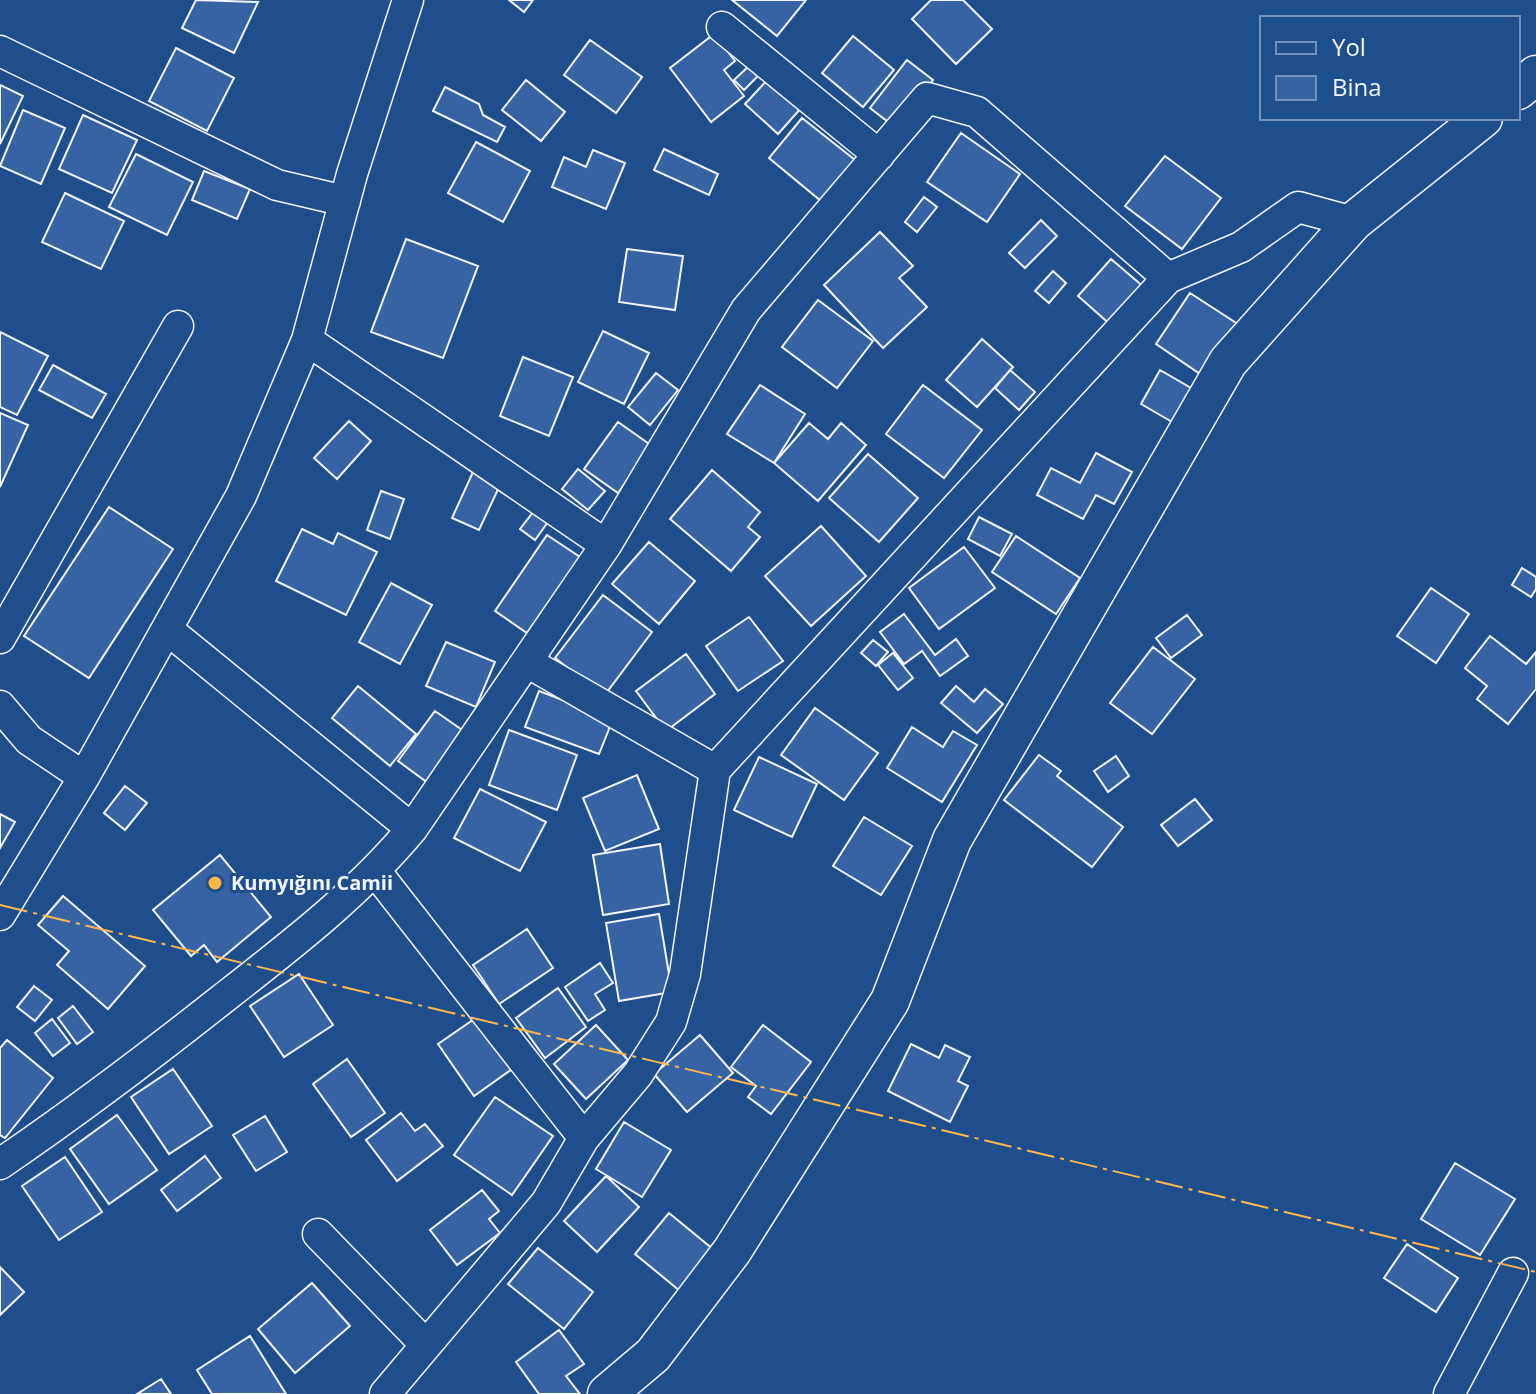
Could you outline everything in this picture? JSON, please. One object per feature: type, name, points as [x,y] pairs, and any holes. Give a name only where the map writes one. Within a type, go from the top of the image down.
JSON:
[{"type":"street","points":[[0,915],[84,777],[241,496],[307,340],[345,201],[408,0]]},
{"type":"street","points":[[722,27],[879,155]]},
{"type":"street","points":[[0,51],[277,185],[345,201]]},
{"type":"street","points":[[1520,88],[1536,75]]},
{"type":"street","points":[[0,1164],[116,1082],[291,946],[376,872],[412,829],[606,545],[746,310],[927,98],[977,112],[1168,278]]},
{"type":"street","points":[[607,1394],[653,1355],[732,1251],[890,1001],[952,840],[1228,362],[1353,222],[1480,120]]},
{"type":"street","points":[[385,1394],[546,1203],[584,1138],[638,1074],[671,1022],[685,974],[715,770],[1168,278],[1241,247],[1298,207],[1353,222]]},
{"type":"street","points":[[0,638],[178,326]]},
{"type":"street","points":[[307,340],[606,545]]},
{"type":"street","points":[[168,630],[412,829]]},
{"type":"street","points":[[527,662],[715,770]]},
{"type":"street","points":[[0,706],[29,740],[84,777]]},
{"type":"street","points":[[376,872],[584,1138]]},
{"type":"street","points":[[318,1234],[426,1345]]},
{"type":"street","points":[[1449,1394],[1513,1273]]},
{"type":"building","points":[[196,0],[258,2],[234,53],[182,28]]},
{"type":"building","points":[[509,0],[533,0],[524,12]]},
{"type":"building","points":[[732,0],[806,0],[777,36]]},
{"type":"building","points":[[931,0],[963,0],[992,29],[956,64],[912,19]]},
{"type":"building","points":[[714,34],[735,61],[724,70],[744,96],[711,122],[670,68]]},
{"type":"building","points":[[853,36],[894,70],[863,107],[822,73]]},
{"type":"building","points":[[590,40],[642,77],[616,113],[564,75]]},
{"type":"building","points":[[176,48],[234,78],[207,131],[149,101]]},
{"type":"building","points":[[907,60],[933,80],[896,128],[870,108]]},
{"type":"building","points":[[750,65],[759,75],[744,90],[734,80]]},
{"type":"building","points":[[770,77],[802,107],[778,134],[745,104]]},
{"type":"building","points":[[526,80],[565,112],[541,141],[502,110]]},
{"type":"building","points":[[0,85],[23,96],[0,144]]},
{"type":"building","points":[[445,87],[479,104],[483,115],[505,127],[497,142],[433,111]]},
{"type":"building","points":[[23,110],[65,128],[41,184],[0,166]]},
{"type":"building","points":[[83,115],[137,140],[112,193],[59,169]]},
{"type":"building","points":[[802,118],[855,160],[821,201],[769,158]]},
{"type":"building","points":[[961,133],[1020,174],[987,222],[927,182]]},
{"type":"building","points":[[476,142],[530,171],[503,222],[448,193]]},
{"type":"building","points":[[664,149],[718,174],[709,195],[654,170]]},
{"type":"building","points":[[593,150],[625,163],[606,209],[552,187],[564,157],[586,167]]},
{"type":"building","points":[[136,154],[193,182],[167,235],[109,207]]},
{"type":"building","points":[[1165,156],[1221,198],[1182,249],[1125,206]]},
{"type":"building","points":[[204,171],[250,189],[237,219],[192,200]]},
{"type":"building","points":[[65,193],[124,221],[101,269],[42,242]]},
{"type":"building","points":[[924,197],[937,207],[917,232],[905,222]]},
{"type":"building","points":[[1041,220],[1057,236],[1025,268],[1009,253]]},
{"type":"building","points":[[880,232],[913,266],[899,278],[927,307],[883,348],[824,285]]},
{"type":"building","points":[[406,239],[478,266],[443,358],[371,332]]},
{"type":"building","points":[[627,249],[683,256],[675,310],[619,302]]},
{"type":"building","points":[[1111,259],[1145,288],[1112,326],[1078,296]]},
{"type":"building","points":[[1053,271],[1066,283],[1049,303],[1035,291]]},
{"type":"building","points":[[1190,293],[1244,328],[1209,380],[1156,344]]},
{"type":"building","points":[[818,300],[873,341],[837,388],[782,347]]},
{"type":"building","points":[[603,331],[649,353],[624,404],[578,382]]},
{"type":"building","points":[[0,332],[48,356],[17,415],[0,407]]},
{"type":"building","points":[[982,339],[1013,367],[977,407],[946,380]]},
{"type":"building","points":[[523,357],[573,377],[549,436],[500,416]]},
{"type":"building","points":[[53,365],[106,394],[92,418],[39,390]]},
{"type":"building","points":[[1010,370],[1035,392],[1019,410],[995,388]]},
{"type":"building","points":[[1160,370],[1198,392],[1179,426],[1141,404]]},
{"type":"building","points":[[656,373],[678,390],[650,425],[628,407]]},
{"type":"building","points":[[760,385],[805,414],[774,463],[727,434]]},
{"type":"building","points":[[923,385],[982,430],[944,478],[886,434]]},
{"type":"building","points":[[0,413],[28,425],[0,487]]},
{"type":"building","points":[[349,421],[371,441],[337,479],[314,458]]},
{"type":"building","points":[[618,422],[652,446],[618,493],[584,469]]},
{"type":"building","points":[[809,423],[828,439],[841,423],[866,445],[818,501],[774,463]]},
{"type":"building","points":[[1096,453],[1132,472],[1114,504],[1096,495],[1083,519],[1037,495],[1051,468],[1080,483]]},
{"type":"building","points":[[868,454],[918,498],[879,542],[829,498]]},
{"type":"building","points":[[578,469],[605,491],[588,510],[562,489]]},
{"type":"building","points":[[712,470],[760,512],[748,527],[760,537],[731,571],[670,519]]},
{"type":"building","points":[[473,472],[500,485],[479,530],[452,518]]},
{"type":"building","points":[[381,491],[404,499],[390,539],[367,530]]},
{"type":"building","points":[[109,507],[173,549],[89,678],[24,636]]},
{"type":"building","points":[[534,511],[548,522],[535,540],[520,529]]},
{"type":"building","points":[[979,517],[1012,534],[1000,556],[968,539]]},
{"type":"building","points":[[821,526],[866,576],[811,626],[765,576]]},
{"type":"building","points":[[302,529],[333,544],[338,533],[377,552],[346,615],[276,581]]},
{"type":"building","points":[[547,535],[580,557],[527,633],[495,611]]},
{"type":"building","points":[[1016,536],[1080,578],[1056,614],[992,572]]},
{"type":"building","points":[[649,542],[695,581],[659,624],[612,584]]},
{"type":"building","points":[[964,547],[995,588],[939,629],[909,588]]},
{"type":"building","points":[[1522,568],[1536,577],[1536,589],[1531,597],[1512,585]]},
{"type":"building","points":[[391,583],[432,605],[400,664],[359,642]]},
{"type":"building","points":[[1431,588],[1469,614],[1436,663],[1397,636]]},
{"type":"building","points":[[603,595],[652,632],[604,696],[555,658]]},
{"type":"building","points":[[904,614],[935,655],[956,639],[968,656],[940,676],[922,651],[904,664],[880,632]]},
{"type":"building","points":[[1187,615],[1202,635],[1171,658],[1156,638]]},
{"type":"building","points":[[749,617],[783,661],[738,691],[706,646]]},
{"type":"building","points":[[1490,636],[1526,664],[1536,652],[1536,689],[1508,724],[1477,699],[1487,686],[1465,668]]},
{"type":"building","points":[[873,640],[888,652],[876,666],[861,653]]},
{"type":"building","points":[[446,642],[495,662],[476,707],[426,686]]},
{"type":"building","points":[[1153,647],[1195,679],[1152,734],[1110,703]]},
{"type":"building","points":[[893,653],[913,678],[898,690],[878,665]]},
{"type":"building","points":[[686,654],[715,694],[666,731],[636,691]]},
{"type":"building","points":[[358,686],[416,734],[390,766],[332,718]]},
{"type":"building","points":[[956,686],[974,702],[985,689],[1003,704],[977,733],[941,703]]},
{"type":"building","points":[[539,691],[613,719],[599,754],[525,727]]},
{"type":"building","points":[[815,708],[878,753],[844,800],[781,755]]},
{"type":"building","points":[[435,711],[465,732],[428,783],[398,761]]},
{"type":"building","points":[[912,727],[943,747],[953,731],[977,745],[942,802],[887,768]]},
{"type":"building","points":[[509,730],[577,755],[557,810],[489,785]]},
{"type":"building","points":[[1039,755],[1061,771],[1057,776],[1123,827],[1092,867],[1004,800]]},
{"type":"building","points":[[1116,756],[1129,776],[1108,792],[1094,771]]},
{"type":"building","points":[[759,757],[817,784],[792,837],[734,810]]},
{"type":"building","points":[[637,775],[659,829],[605,851],[583,798]]},
{"type":"building","points":[[125,786],[147,803],[125,830],[104,813]]},
{"type":"building","points":[[480,789],[546,822],[520,871],[454,838]]},
{"type":"building","points":[[1195,799],[1212,820],[1178,846],[1161,825]]},
{"type":"building","points":[[0,814],[15,822],[0,848]]},
{"type":"building","points":[[864,817],[912,846],[881,895],[833,866]]},
{"type":"building","points":[[660,844],[669,904],[603,915],[593,855]]},
{"type":"building","name":"Kumyığını Camii","points":[[220,855],[271,917],[217,962],[204,945],[191,956],[153,910]]},
{"type":"building","points":[[63,896],[145,966],[108,1009],[57,965],[69,951],[38,925]]},
{"type":"building","points":[[659,914],[672,992],[619,1001],[606,923]]},
{"type":"building","points":[[527,929],[553,968],[499,1004],[473,965]]},
{"type":"building","points":[[600,963],[613,983],[595,994],[605,1010],[588,1021],[565,987]]},
{"type":"building","points":[[299,974],[333,1025],[284,1057],[250,1006]]},
{"type":"building","points":[[34,986],[52,1000],[35,1021],[17,1007]]},
{"type":"building","points":[[558,988],[586,1027],[545,1058],[516,1018]]},
{"type":"building","points":[[73,1006],[93,1032],[77,1044],[58,1018]]},
{"type":"building","points":[[480,1015],[515,1067],[474,1096],[438,1044]]},
{"type":"building","points":[[52,1019],[70,1043],[53,1056],[35,1033]]},
{"type":"building","points":[[596,1025],[628,1060],[586,1099],[554,1064]]},
{"type":"building","points":[[763,1025],[811,1062],[771,1114],[748,1097],[756,1086],[731,1067]]},
{"type":"building","points":[[700,1035],[733,1073],[687,1112],[654,1074]]},
{"type":"building","points":[[7,1040],[53,1078],[5,1138],[0,1135],[0,1048]]},
{"type":"building","points":[[911,1044],[939,1058],[945,1045],[970,1057],[958,1081],[968,1086],[950,1122],[888,1091]]},
{"type":"building","points":[[347,1059],[385,1113],[351,1137],[313,1084]]},
{"type":"building","points":[[173,1069],[212,1126],[169,1154],[131,1097]]},
{"type":"building","points":[[495,1097],[553,1136],[512,1195],[454,1155]]},
{"type":"building","points":[[401,1113],[415,1131],[425,1124],[443,1146],[397,1181],[366,1140]]},
{"type":"building","points":[[117,1115],[157,1170],[109,1204],[70,1149]]},
{"type":"building","points":[[265,1116],[287,1152],[256,1171],[233,1135]]},
{"type":"building","points":[[624,1122],[671,1150],[642,1197],[596,1169]]},
{"type":"building","points":[[205,1156],[221,1178],[177,1211],[161,1190]]},
{"type":"building","points":[[65,1157],[102,1212],[59,1240],[22,1186]]},
{"type":"building","points":[[1455,1163],[1515,1199],[1480,1255],[1421,1219]]},
{"type":"building","points":[[606,1176],[639,1207],[597,1252],[564,1221]]},
{"type":"building","points":[[482,1190],[499,1211],[489,1219],[500,1233],[457,1265],[430,1230]]},
{"type":"building","points":[[669,1213],[714,1250],[680,1291],[635,1254]]},
{"type":"building","points":[[1407,1244],[1458,1278],[1436,1312],[1384,1278]]},
{"type":"building","points":[[538,1248],[593,1292],[564,1329],[508,1284]]},
{"type":"building","points":[[0,1267],[24,1292],[0,1315]]},
{"type":"building","points":[[312,1283],[350,1326],[295,1373],[258,1329]]},
{"type":"building","points":[[559,1330],[584,1364],[566,1376],[580,1394],[539,1394],[516,1362]]},
{"type":"building","points":[[250,1336],[286,1394],[212,1394],[197,1370]]},
{"type":"building","points":[[161,1379],[171,1394],[137,1394]]},
{"type":"power","points":[[0,905],[1536,1272]]},
{"type":"place","name":"Kumyığını Camii","points":[[215,883]]}]
